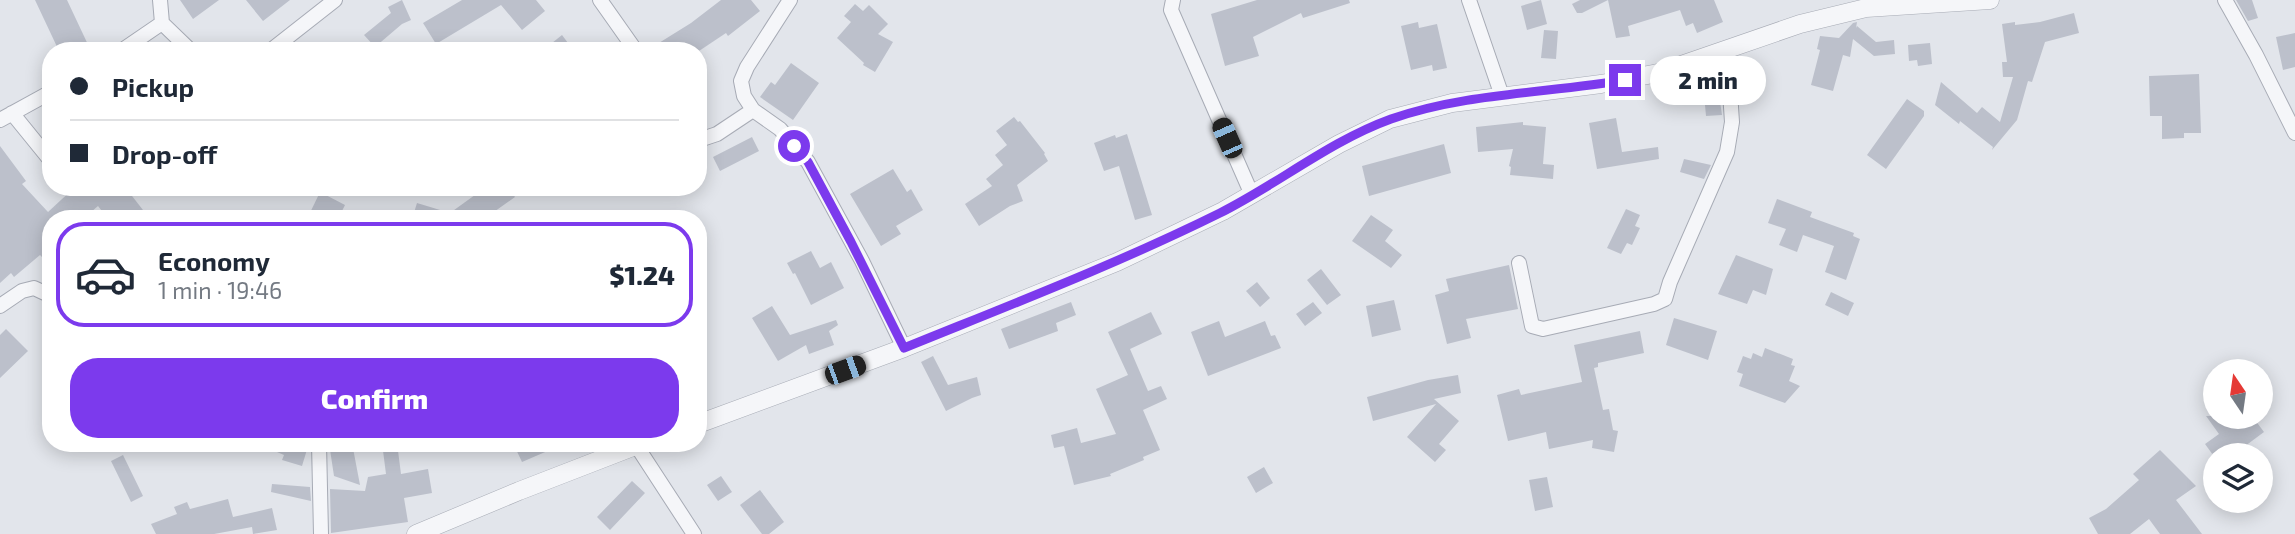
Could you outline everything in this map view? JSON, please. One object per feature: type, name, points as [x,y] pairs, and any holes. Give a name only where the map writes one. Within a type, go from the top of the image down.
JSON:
[{"type":"street","points":[[160,0],[162,23],[182,42]]},
{"type":"street","points":[[282,42],[335,0]]},
{"type":"street","points":[[600,0],[630,42]]},
{"type":"street","points":[[790,0],[747,66],[741,81],[744,96],[753,110],[780,129],[808,162],[862,261],[904,348]]},
{"type":"street","points":[[1173,0],[1171,10],[1252,195]]},
{"type":"street","points":[[1469,0],[1502,96]]},
{"type":"street","points":[[707,421],[904,348],[1117,262],[1252,195],[1339,144],[1390,119],[1452,103],[1625,80],[1658,73],[1834,14],[1887,3],[1926,6],[1990,0]]},
{"type":"street","points":[[2225,0],[2295,133]]},
{"type":"street","points":[[134,42],[162,23]]},
{"type":"street","points":[[1519,263],[1532,326],[1543,329],[1665,299],[1727,152],[1732,122],[1730,92],[1720,52]]},
{"type":"street","points":[[42,97],[6,117],[42,152]]},
{"type":"street","points":[[707,137],[718,134],[753,110]]},
{"type":"street","points":[[0,306],[22,291],[34,288],[42,292]]},
{"type":"street","points":[[319,452],[321,534]]},
{"type":"street","points":[[416,534],[620,452]]},
{"type":"street","points":[[645,452],[694,534]]},
{"type":"building","points":[[35,0],[67,0],[87,42],[55,42]]},
{"type":"building","points":[[180,0],[219,0],[193,19]]},
{"type":"building","points":[[246,0],[290,0],[263,21]]},
{"type":"building","points":[[402,0],[411,20],[381,42],[370,42],[364,35],[391,13],[388,7]]},
{"type":"building","points":[[462,0],[536,0],[545,11],[522,30],[501,5],[439,42],[435,42],[423,23]]},
{"type":"building","points":[[721,0],[751,0],[760,11],[728,36],[726,33],[707,46],[707,42],[660,42]]},
{"type":"building","points":[[1257,0],[1349,0],[1350,3],[1303,18],[1301,13],[1253,37],[1259,56],[1225,66],[1211,14]]},
{"type":"building","points":[[1541,0],[1547,24],[1527,30],[1521,6]]},
{"type":"building","points":[[1580,0],[1608,0],[1577,13],[1572,4]]},
{"type":"building","points":[[1608,0],[1714,0],[1723,22],[1697,33],[1693,23],[1686,26],[1680,10],[1628,26],[1630,36],[1616,38]]},
{"type":"building","points":[[2236,0],[2252,0],[2258,18],[2248,21]]},
{"type":"building","points":[[855,4],[863,11],[869,5],[888,24],[878,34],[893,42],[875,72],[863,65],[864,63],[837,38],[851,22],[844,16]]},
{"type":"building","points":[[2074,13],[2079,33],[2045,42],[2032,82],[2028,81],[2017,120],[1992,150],[1993,147],[1935,105],[1941,82],[1977,113],[1982,107],[2000,122],[2013,77],[2003,77],[2002,62],[2007,62],[2002,24],[2040,22]]},
{"type":"building","points":[[1418,22],[1419,28],[1437,24],[1447,68],[1433,71],[1432,65],[1411,70],[1401,26]]},
{"type":"building","points":[[1857,22],[1856,28],[1857,26],[1876,42],[1894,40],[1895,54],[1874,56],[1853,39],[1850,57],[1843,55],[1833,91],[1811,85],[1820,50],[1817,49],[1820,36],[1839,38]]},
{"type":"building","points":[[1544,30],[1558,31],[1556,59],[1541,58]]},
{"type":"building","points":[[2295,33],[2295,67],[2283,70],[2276,37]]},
{"type":"building","points":[[562,35],[567,42],[553,42]]},
{"type":"building","points":[[1930,43],[1932,64],[1918,66],[1917,60],[1909,61],[1908,45]]},
{"type":"building","points":[[791,63],[819,83],[793,120],[760,97],[771,82],[775,85]]},
{"type":"building","points":[[2199,74],[2201,133],[2184,133],[2184,138],[2162,139],[2162,116],[2150,116],[2149,76]]},
{"type":"building","points":[[1717,81],[1722,115],[1706,116],[1703,83]]},
{"type":"building","points":[[1907,99],[1924,111],[1924,116],[1886,169],[1867,155]]},
{"type":"building","points":[[1014,117],[1045,153],[1048,161],[1017,185],[1023,201],[979,226],[965,204],[992,186],[986,179],[1003,165],[995,155],[1007,145],[996,131]]},
{"type":"building","points":[[1616,118],[1622,152],[1658,147],[1659,159],[1597,169],[1589,123]]},
{"type":"building","points":[[1523,122],[1523,125],[1546,127],[1543,164],[1554,165],[1553,179],[1510,175],[1513,149],[1478,152],[1476,127]]},
{"type":"building","points":[[1127,134],[1152,215],[1135,220],[1119,166],[1104,171],[1094,143],[1115,135],[1116,138]]},
{"type":"building","points":[[752,137],[759,151],[720,171],[713,157]]},
{"type":"building","points":[[1444,144],[1451,173],[1369,196],[1362,166]]},
{"type":"building","points":[[0,146],[26,181],[22,184],[46,210],[42,210],[42,257],[40,255],[14,277],[11,273],[0,283]]},
{"type":"building","points":[[1684,159],[1711,165],[1704,179],[1680,172]]},
{"type":"building","points":[[893,169],[907,192],[911,189],[923,210],[896,226],[901,234],[881,246],[850,194]]},
{"type":"building","points":[[65,196],[132,196],[143,210],[101,210],[98,206],[93,210],[50,210]]},
{"type":"building","points":[[318,196],[328,196],[345,205],[342,210],[311,210]]},
{"type":"building","points":[[474,196],[515,197],[497,210],[454,210]]},
{"type":"building","points":[[1777,199],[1812,212],[1810,217],[1854,233],[1853,236],[1860,239],[1846,280],[1825,272],[1834,246],[1803,235],[1797,252],[1779,245],[1786,229],[1768,223]]},
{"type":"building","points":[[417,203],[440,210],[415,210]]},
{"type":"building","points":[[1626,209],[1640,215],[1635,226],[1640,228],[1632,245],[1627,243],[1621,254],[1607,248]]},
{"type":"building","points":[[1371,215],[1393,230],[1385,241],[1402,255],[1391,268],[1352,241]]},
{"type":"building","points":[[811,251],[820,268],[831,262],[844,288],[811,305],[787,263]]},
{"type":"building","points":[[1736,255],[1773,269],[1766,295],[1753,290],[1747,304],[1718,294]]},
{"type":"building","points":[[1509,265],[1518,309],[1466,319],[1471,338],[1447,344],[1435,295],[1449,291],[1446,279]]},
{"type":"building","points":[[1321,269],[1341,295],[1327,305],[1307,280]]},
{"type":"building","points":[[1257,282],[1270,298],[1260,307],[1246,291]]},
{"type":"building","points":[[1831,292],[1854,303],[1848,316],[1825,305]]},
{"type":"building","points":[[1394,300],[1401,330],[1372,337],[1366,306]]},
{"type":"building","points":[[1071,302],[1076,315],[1056,323],[1058,331],[1009,349],[1001,329]]},
{"type":"building","points":[[1313,302],[1322,313],[1305,326],[1296,314]]},
{"type":"building","points":[[772,306],[790,335],[836,320],[838,325],[829,331],[834,345],[809,354],[806,345],[778,361],[752,318]]},
{"type":"building","points":[[1151,312],[1162,334],[1130,349],[1148,391],[1161,386],[1167,399],[1143,410],[1160,450],[1110,474],[1111,476],[1074,485],[1064,446],[1054,448],[1051,435],[1077,428],[1081,443],[1116,434],[1096,389],[1128,375],[1108,332]]},
{"type":"building","points":[[1674,318],[1717,331],[1708,360],[1666,345]]},
{"type":"building","points":[[1219,321],[1225,337],[1265,321],[1271,336],[1275,335],[1281,348],[1208,376],[1191,332]]},
{"type":"building","points":[[6,329],[28,351],[0,378],[0,335]]},
{"type":"building","points":[[1640,331],[1644,353],[1598,363],[1598,367],[1594,368],[1603,410],[1609,409],[1613,430],[1618,431],[1614,452],[1592,448],[1593,440],[1549,449],[1546,432],[1508,441],[1497,395],[1519,389],[1521,395],[1582,382],[1574,345]]},
{"type":"building","points":[[1765,348],[1793,359],[1791,365],[1795,366],[1789,381],[1800,386],[1785,403],[1739,386],[1743,374],[1737,372],[1743,356],[1751,359],[1753,353],[1762,357]]},
{"type":"building","points":[[933,356],[948,385],[977,377],[981,395],[946,411],[921,362]]},
{"type":"building","points":[[1458,375],[1461,393],[1434,399],[1459,421],[1439,444],[1446,450],[1435,462],[1407,437],[1436,404],[1373,421],[1367,397],[1428,380]]},
{"type":"building","points":[[2215,429],[2262,429],[2264,432],[2249,443],[2206,443],[2219,434]]},
{"type":"building","points":[[2160,450],[2196,486],[2176,500],[2202,534],[2160,534],[2149,519],[2130,534],[2098,534],[2089,518],[2106,509],[2139,480],[2133,474]]},
{"type":"building","points":[[277,452],[306,452],[302,466],[282,460],[284,455]]},
{"type":"building","points":[[330,452],[354,452],[360,485],[334,476]]},
{"type":"building","points":[[383,452],[398,452],[401,474],[428,469],[432,493],[404,498],[408,522],[331,533],[330,489],[365,491],[368,477],[386,474]]},
{"type":"building","points":[[517,452],[545,452],[522,462]]},
{"type":"building","points":[[123,455],[143,496],[131,502],[111,461]]},
{"type":"building","points":[[1264,467],[1273,483],[1256,493],[1247,477]]},
{"type":"building","points":[[721,476],[732,492],[718,501],[707,485]]},
{"type":"building","points":[[1547,477],[1553,507],[1535,511],[1529,480]]},
{"type":"building","points":[[632,481],[645,493],[610,530],[597,517]]},
{"type":"building","points":[[272,484],[310,487],[311,501],[271,492]]},
{"type":"building","points":[[760,490],[784,522],[769,534],[762,534],[740,505]]},
{"type":"building","points":[[228,499],[233,517],[272,508],[277,530],[253,534],[252,527],[214,534],[156,534],[151,524],[177,514],[174,507],[187,502],[190,509]]},
{"type":"route","points":[[794,146],[808,162],[862,261],[904,348],[1117,262],[1167,239],[1223,211],[1365,130],[1390,119],[1452,103],[1625,80]]}]
